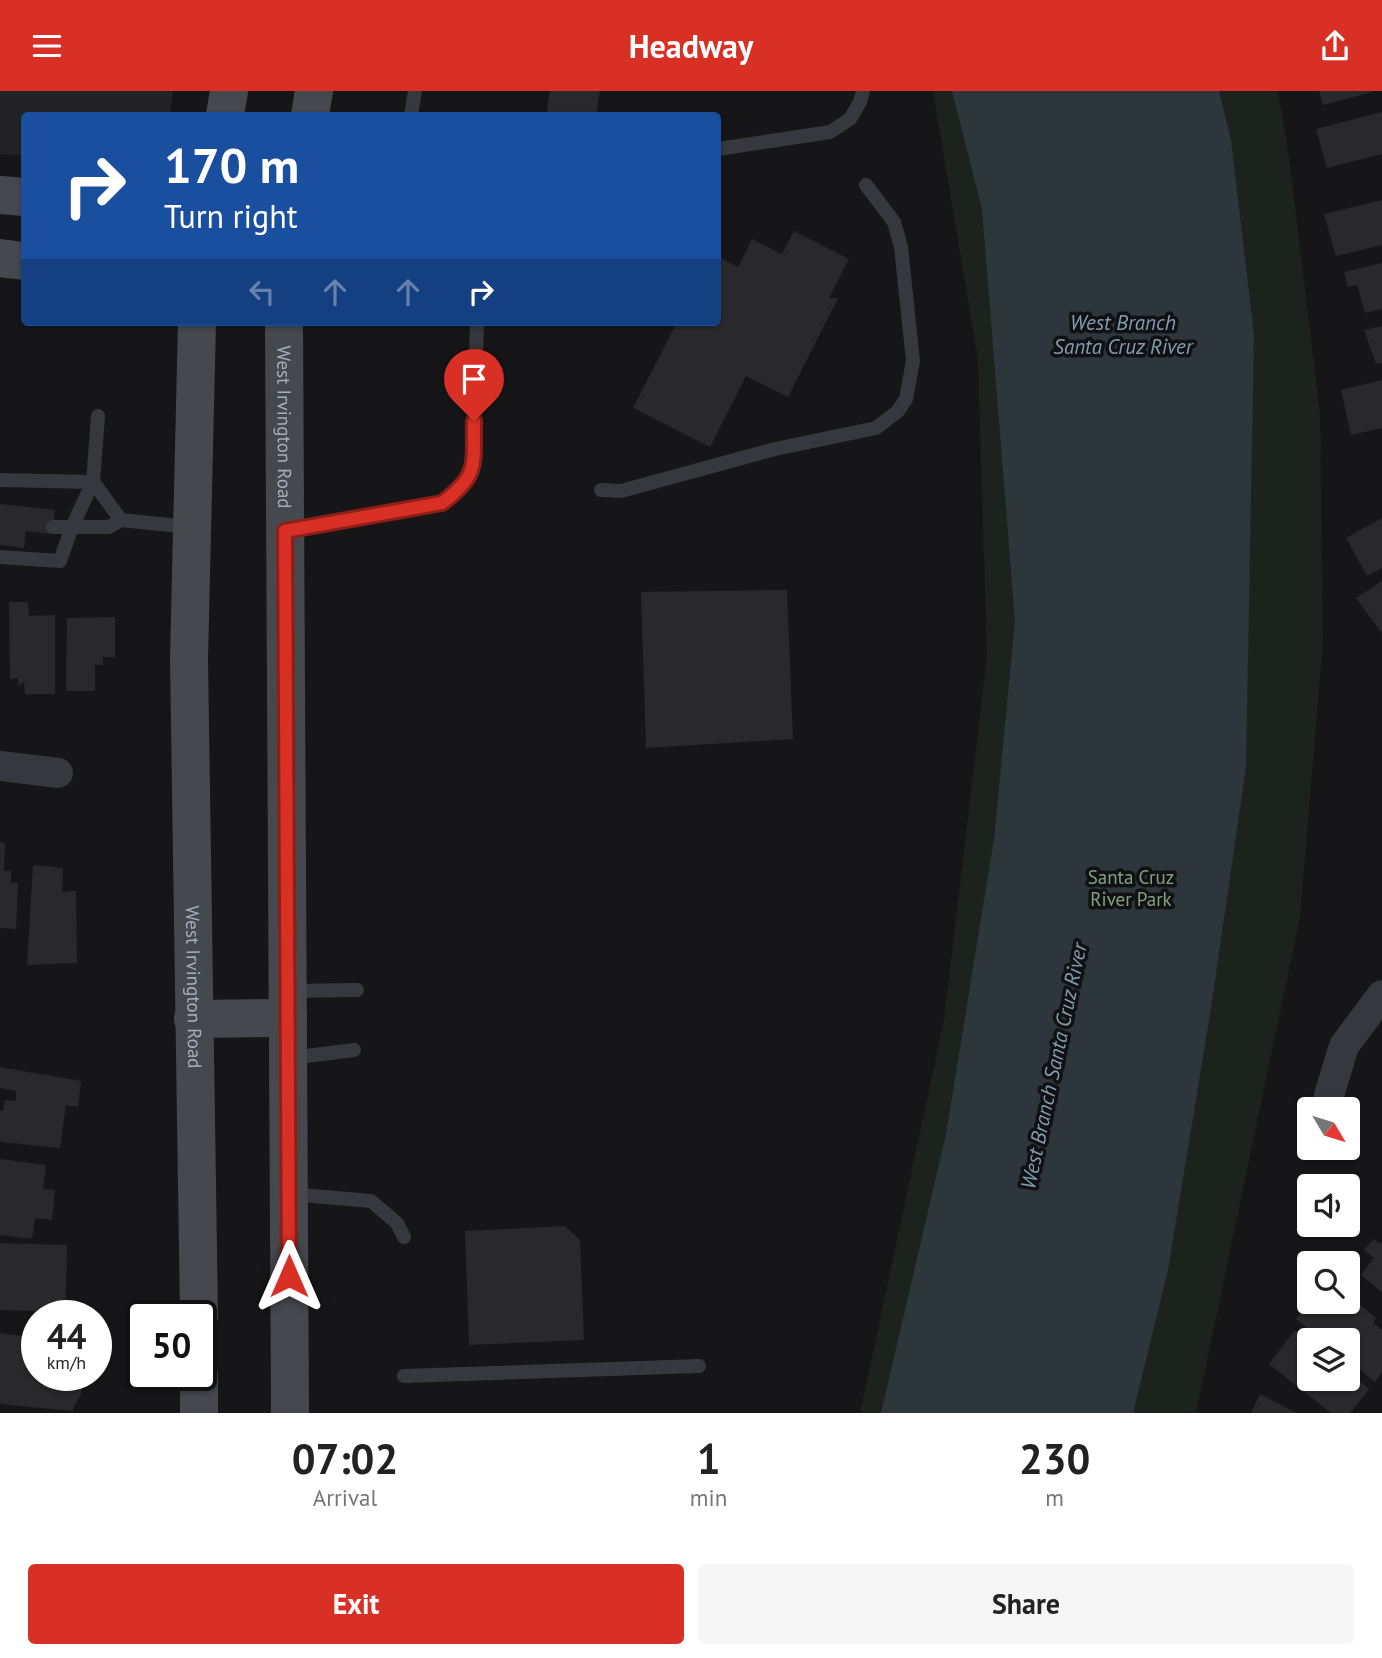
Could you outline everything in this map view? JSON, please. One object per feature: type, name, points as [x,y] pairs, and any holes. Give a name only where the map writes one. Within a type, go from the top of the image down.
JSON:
[{"type":"main road","points":[[226,112],[229,91]]},
{"type":"main road","points":[[310,112],[314,91]]},
{"type":"main road","points":[[0,195],[21,197]]},
{"type":"main road","points":[[0,258],[21,261]]},
{"type":"main road","name":"West Irvington Road","points":[[197,326],[190,527],[189,659],[199,1300]]},
{"type":"main road","name":"West Irvington Road","points":[[284,326],[290,1413]]},
{"type":"main road","points":[[193,1019],[288,1004]]},
{"type":"main road","points":[[199,1391],[199,1413]]},
{"type":"street","points":[[0,766],[58,773]]},
{"type":"street","points":[[1329,1095],[1345,1045],[1382,995]]},
{"type":"lane","points":[[412,112],[415,91]]},
{"type":"lane","points":[[721,149],[830,132],[850,119],[863,91]]},
{"type":"lane","points":[[601,490],[621,491],[775,450],[876,428],[898,411],[906,399],[913,361],[901,247],[894,222],[866,185]]},
{"type":"lane","points":[[285,531],[442,503],[463,487],[472,470],[477,326]]},
{"type":"lane","points":[[0,557],[60,561],[93,482],[98,416]]},
{"type":"lane","points":[[0,477],[93,482]]},
{"type":"lane","points":[[93,482],[121,520]]},
{"type":"lane","points":[[53,527],[108,527],[121,520],[190,527]]},
{"type":"lane","points":[[288,1004],[357,990]]},
{"type":"lane","points":[[289,1058],[354,1050]]},
{"type":"lane","points":[[289,1193],[371,1201],[397,1223],[404,1237]]},
{"type":"lane","points":[[404,1376],[699,1366]]},
{"type":"shaded area","points":[[0,91],[173,91],[170,112],[21,112],[21,156],[0,154]]},
{"type":"green space","name":"West Branch Santa Cruz River","points":[[933,91],[1278,91],[1289,157],[1320,414],[1323,642],[1300,917],[1196,1413],[860,1413],[944,1020],[987,656],[978,360]]},
{"type":"water","name":"West Branch Santa Cruz River","points":[[952,91],[1219,91],[1231,140],[1254,334],[1246,767],[1211,1008],[1168,1270],[1133,1413],[881,1413],[946,1134],[994,839],[1015,621],[982,209]]},
{"type":"building","points":[[550,91],[600,91],[596,112],[546,112]]},
{"type":"building","points":[[1319,91],[1372,91],[1372,92],[1323,105]]},
{"type":"building","points":[[1382,112],[1382,154],[1327,168],[1316,129]]},
{"type":"building","points":[[1382,200],[1382,245],[1336,256],[1324,214]]},
{"type":"building","points":[[794,231],[849,259],[829,298],[838,298],[788,397],[746,376],[710,447],[633,408],[675,326],[721,326],[721,258],[738,267],[752,239],[782,254]]},
{"type":"building","points":[[1382,263],[1382,309],[1365,313],[1357,285],[1348,287],[1344,272]]},
{"type":"building","points":[[1382,326],[1382,363],[1376,364],[1364,330]]},
{"type":"building","points":[[1382,380],[1382,428],[1351,435],[1341,390]]},
{"type":"building","points":[[0,504],[55,510],[52,534],[26,531],[24,548],[0,545]]},
{"type":"building","points":[[1382,518],[1382,568],[1367,576],[1346,538]]},
{"type":"building","points":[[1382,581],[1382,633],[1356,598]]},
{"type":"building","points":[[787,590],[793,739],[646,748],[641,592]]},
{"type":"building","points":[[9,602],[28,602],[29,616],[55,615],[55,694],[25,694],[24,682],[18,685],[18,678],[10,679]]},
{"type":"building","points":[[115,617],[115,657],[103,657],[103,665],[95,665],[95,691],[66,691],[67,618]]},
{"type":"building","points":[[0,842],[5,843],[4,871],[11,871],[11,883],[18,883],[16,929],[0,928]]},
{"type":"building","points":[[33,865],[63,868],[62,892],[76,891],[77,963],[27,965]]},
{"type":"building","points":[[0,1067],[81,1081],[78,1107],[66,1105],[60,1148],[0,1142],[0,1111],[3,1111],[5,1100],[16,1101],[16,1091],[0,1088]]},
{"type":"building","points":[[0,1159],[46,1165],[43,1189],[55,1190],[52,1220],[35,1218],[32,1239],[0,1235]]},
{"type":"building","points":[[565,1226],[580,1240],[584,1340],[469,1345],[465,1231]]},
{"type":"building","points":[[1374,1239],[1380,1244],[1382,1241],[1382,1292],[1361,1275],[1374,1258],[1364,1250]]},
{"type":"building","points":[[0,1243],[67,1245],[65,1300],[21,1300],[21,1311],[0,1310]]},
{"type":"building","points":[[1360,1305],[1376,1318],[1373,1323],[1382,1330],[1382,1372],[1375,1382],[1360,1370],[1360,1328],[1307,1328],[1296,1319],[1300,1314],[1360,1314]]},
{"type":"building","points":[[1295,1330],[1297,1332],[1297,1386],[1269,1364]]},
{"type":"building","points":[[0,1333],[21,1336],[21,1391],[82,1391],[72,1411],[0,1404]]},
{"type":"building","points":[[1360,1382],[1369,1389],[1350,1413],[1331,1413],[1303,1391],[1360,1391]]},
{"type":"building","points":[[1260,1394],[1297,1413],[1251,1413]]},
{"type":"route","points":[[289,1276],[285,531],[442,503],[463,487],[472,470],[474,421]]},
{"type":"park label","name":"Santa Cruz River Park","points":[[1131,888]]}]
